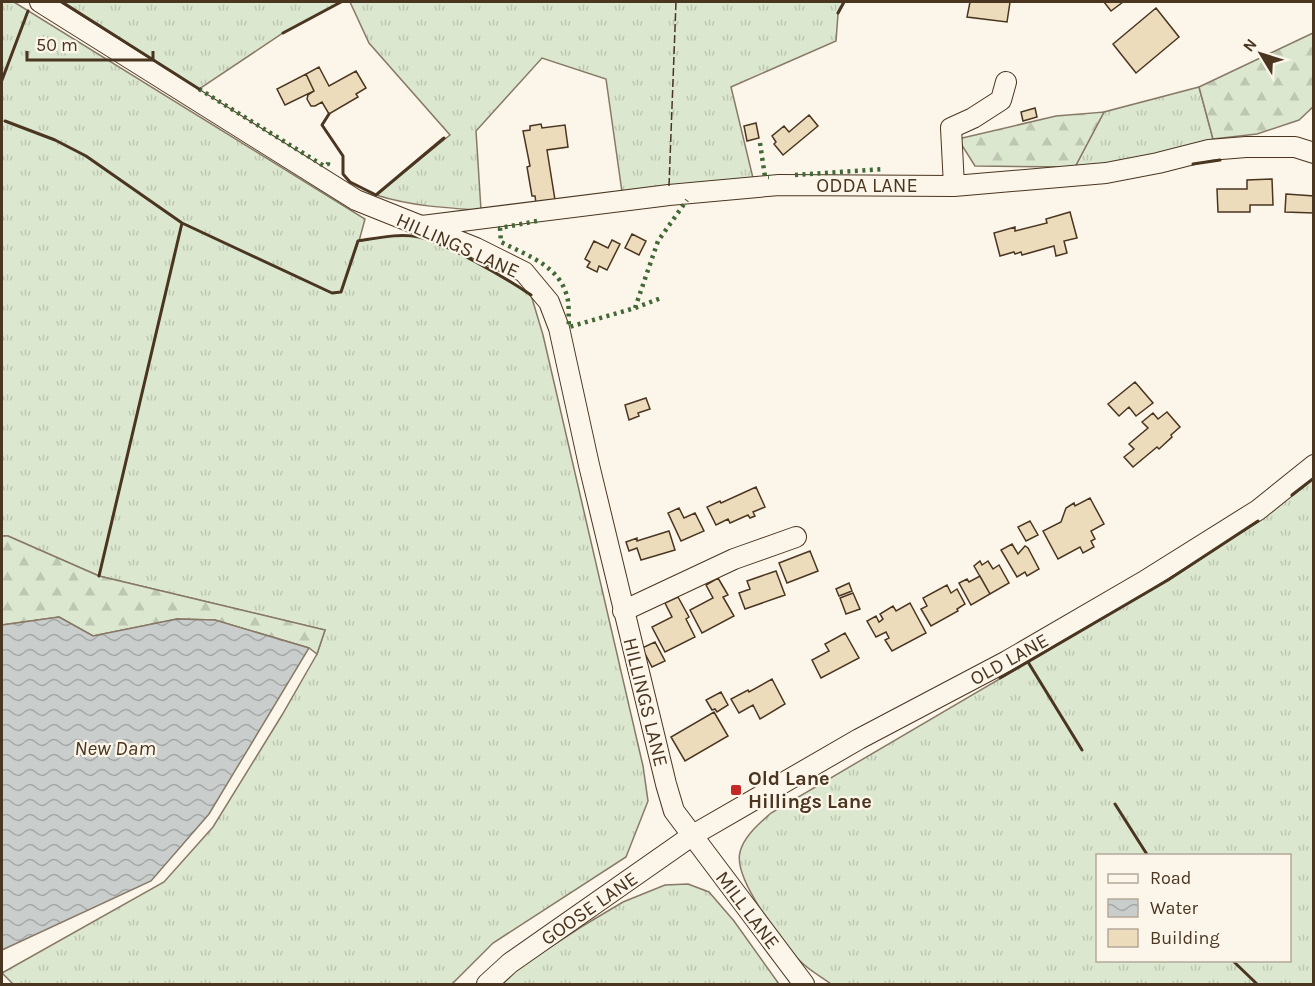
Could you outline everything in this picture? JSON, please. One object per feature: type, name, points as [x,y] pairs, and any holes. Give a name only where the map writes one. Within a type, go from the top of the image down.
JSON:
[{"type":"street","name":"HILLINGS LANE","points":[[40,2],[356,200],[476,248],[524,272],[549,302],[559,328],[623,611],[666,784],[674,811],[693,835]]},
{"type":"street","points":[[954,186],[951,128],[973,118],[1001,100],[1006,82]]},
{"type":"street","name":"ODDA LANE","points":[[419,226],[669,195],[779,185],[954,186],[1106,173],[1218,149],[1294,147],[1314,153]]},
{"type":"street","name":"OLD LANE","points":[[693,835],[859,739],[1007,661],[1143,582],[1258,510],[1314,465]]},
{"type":"street","points":[[623,611],[734,559],[796,537]]},
{"type":"street","name":"GOOSE LANE","points":[[487,984],[510,963],[693,835]]},
{"type":"street","name":"MILL LANE","points":[[693,835],[804,984]]},
{"type":"green space","points":[[2,2],[14,2],[365,219],[359,241],[389,236],[419,237],[445,246],[476,262],[531,295],[543,335],[643,766],[648,801],[626,857],[493,943],[452,984],[13,984],[2,973],[164,882],[213,827],[317,654],[325,630],[99,576],[8,536],[2,536]]},
{"type":"green space","points":[[62,2],[341,2],[283,33],[199,89]]},
{"type":"green space","points":[[350,2],[844,2],[838,14],[836,41],[731,87],[753,178],[622,192],[606,79],[542,58],[476,131],[481,210],[415,204],[376,195],[450,135],[369,43]]},
{"type":"green space","points":[[1313,33],[1313,107],[1299,120],[1257,134],[1213,139],[1199,87]]},
{"type":"green space","points":[[1199,87],[1213,139],[1144,161],[1075,167],[1104,112]]},
{"type":"green space","points":[[1104,112],[1075,167],[975,166],[958,139],[1056,116]]},
{"type":"green space","points":[[1313,478],[1313,984],[831,984],[798,959],[760,908],[744,877],[740,864],[740,852],[748,836],[757,826],[771,813],[1168,580],[1245,530]]},
{"type":"green space","points":[[2,536],[8,536],[99,576],[325,630],[317,654],[309,648],[215,620],[177,619],[93,636],[59,617],[2,625]]},
{"type":"green space","points":[[688,884],[709,892],[734,921],[779,984],[497,984],[581,927],[623,902],[665,885]]},
{"type":"water","name":"New Dam","points":[[59,617],[93,636],[177,619],[215,620],[309,648],[209,814],[151,881],[2,950],[2,625]]},
{"type":"building","points":[[970,2],[1010,2],[1007,22],[967,17]]},
{"type":"building","points":[[1104,2],[1123,2],[1111,11]]},
{"type":"building","points":[[1156,8],[1179,37],[1136,73],[1113,44]]},
{"type":"building","points":[[319,67],[329,86],[356,71],[366,88],[356,94],[358,97],[329,114],[322,102],[311,106],[307,99],[308,95],[314,91],[306,74]]},
{"type":"building","points":[[306,74],[314,91],[285,105],[277,89]]},
{"type":"building","points":[[1035,108],[1037,117],[1023,121],[1021,112]]},
{"type":"building","points":[[809,115],[818,126],[783,155],[774,144],[776,142],[772,136],[784,126],[789,132]]},
{"type":"building","points":[[756,123],[759,138],[747,141],[744,126]]},
{"type":"building","points":[[541,124],[542,128],[565,125],[568,147],[547,150],[555,200],[536,203],[535,196],[532,196],[527,167],[530,166],[523,131],[530,130],[530,126]]},
{"type":"building","points":[[1272,179],[1273,205],[1250,205],[1250,212],[1218,212],[1217,189],[1247,189],[1247,180]]},
{"type":"building","points":[[1286,194],[1314,196],[1314,213],[1285,212]]},
{"type":"building","points":[[1070,212],[1077,238],[1064,241],[1067,253],[1056,256],[1054,246],[1022,255],[1021,252],[1015,254],[1014,252],[1000,256],[994,233],[1015,227],[1015,231],[1047,223],[1046,219]]},
{"type":"building","points":[[632,234],[646,241],[639,255],[625,248]]},
{"type":"building","points":[[612,240],[620,244],[607,270],[599,266],[597,272],[587,267],[590,262],[585,259],[594,241],[608,248]]},
{"type":"building","points":[[1135,382],[1153,403],[1136,416],[1129,407],[1119,416],[1108,404]]},
{"type":"building","points":[[646,398],[650,409],[638,413],[639,416],[629,420],[625,405]]},
{"type":"building","points":[[1167,412],[1180,427],[1159,449],[1157,447],[1133,467],[1124,457],[1134,449],[1129,444],[1148,428],[1142,422],[1153,413],[1158,419]]},
{"type":"building","points":[[756,487],[765,507],[753,512],[755,516],[750,518],[748,515],[730,523],[728,519],[716,525],[707,507]]},
{"type":"building","points":[[1090,498],[1104,524],[1091,531],[1095,539],[1091,541],[1094,547],[1083,553],[1080,547],[1058,559],[1043,531],[1061,522],[1066,508]]},
{"type":"building","points":[[679,508],[684,518],[695,513],[704,531],[681,541],[668,513]]},
{"type":"building","points":[[1030,521],[1038,535],[1026,541],[1018,527]]},
{"type":"building","points":[[669,531],[675,550],[641,560],[637,548],[629,551],[626,542]]},
{"type":"building","points":[[1012,544],[1018,554],[1025,546],[1028,548],[1039,569],[1027,576],[1025,572],[1017,577],[1001,550]]},
{"type":"building","points":[[810,551],[818,571],[787,583],[779,563]]},
{"type":"building","points":[[980,561],[982,565],[988,561],[993,569],[999,565],[1009,583],[990,594],[974,566]]},
{"type":"building","points":[[776,571],[785,595],[745,609],[739,593],[750,589],[747,581]]},
{"type":"building","points":[[980,576],[990,594],[971,605],[959,583],[967,579],[969,582]]},
{"type":"building","points":[[718,578],[728,595],[723,597],[734,616],[702,633],[690,610],[713,598],[706,585]]},
{"type":"building","points":[[849,583],[852,591],[839,596],[836,589]]},
{"type":"building","points":[[947,585],[951,593],[957,589],[965,604],[957,609],[958,611],[931,626],[921,609],[927,606],[923,598]]},
{"type":"building","points":[[853,593],[860,609],[846,614],[840,598]]},
{"type":"building","points":[[678,597],[689,617],[686,619],[695,637],[665,652],[652,627],[672,617],[665,603]]},
{"type":"building","points":[[910,603],[926,633],[892,651],[885,640],[889,638],[886,632],[876,637],[867,621],[876,616],[879,622],[883,619],[880,614],[893,606],[896,611]]},
{"type":"building","points":[[845,633],[859,658],[821,678],[812,660],[829,651],[825,644]]},
{"type":"building","points":[[655,642],[665,661],[652,667],[642,648]]},
{"type":"building","points":[[772,679],[785,704],[760,719],[753,705],[739,713],[731,699]]},
{"type":"building","points":[[721,692],[728,705],[717,712],[715,709],[712,710],[706,700]]},
{"type":"building","points":[[714,712],[728,736],[685,761],[671,737]]},
{"type":"hedge","points":[[199,89],[324,166],[328,164],[328,160]]},
{"type":"hedge","points":[[760,143],[765,177],[769,177]]},
{"type":"hedge","points":[[795,175],[883,169]]},
{"type":"hedge","points":[[635,308],[658,241],[687,200]]},
{"type":"hedge","points":[[537,221],[500,228],[501,242],[530,256],[556,275],[567,297],[569,327],[661,298]]},
{"type":"fence","points":[[669,186],[676,2]]},
{"type":"wall","points":[[62,2],[199,89]]},
{"type":"wall","points":[[283,33],[341,2]]},
{"type":"wall","points":[[838,13],[844,2]]},
{"type":"wall","points":[[2,80],[28,11]]},
{"type":"wall","points":[[329,114],[322,125],[343,156],[343,174],[350,182],[376,195],[444,138]]},
{"type":"wall","points":[[5,121],[55,140],[86,156],[182,223],[332,293],[341,292],[358,241],[404,236],[419,237],[444,246],[531,295]]},
{"type":"wall","points":[[1193,164],[1220,160]]},
{"type":"wall","points":[[99,576],[182,223]]},
{"type":"wall","points":[[1292,495],[1314,478]]},
{"type":"wall","points":[[1000,678],[1168,580],[1258,521]]},
{"type":"wall","points":[[1028,662],[1082,750]]},
{"type":"wall","points":[[1115,804],[1147,854]]},
{"type":"wall","points":[[1234,962],[1257,984]]},
{"type":"place","name":"Old Lane Hillings Lane","points":[[736,790]]}]
